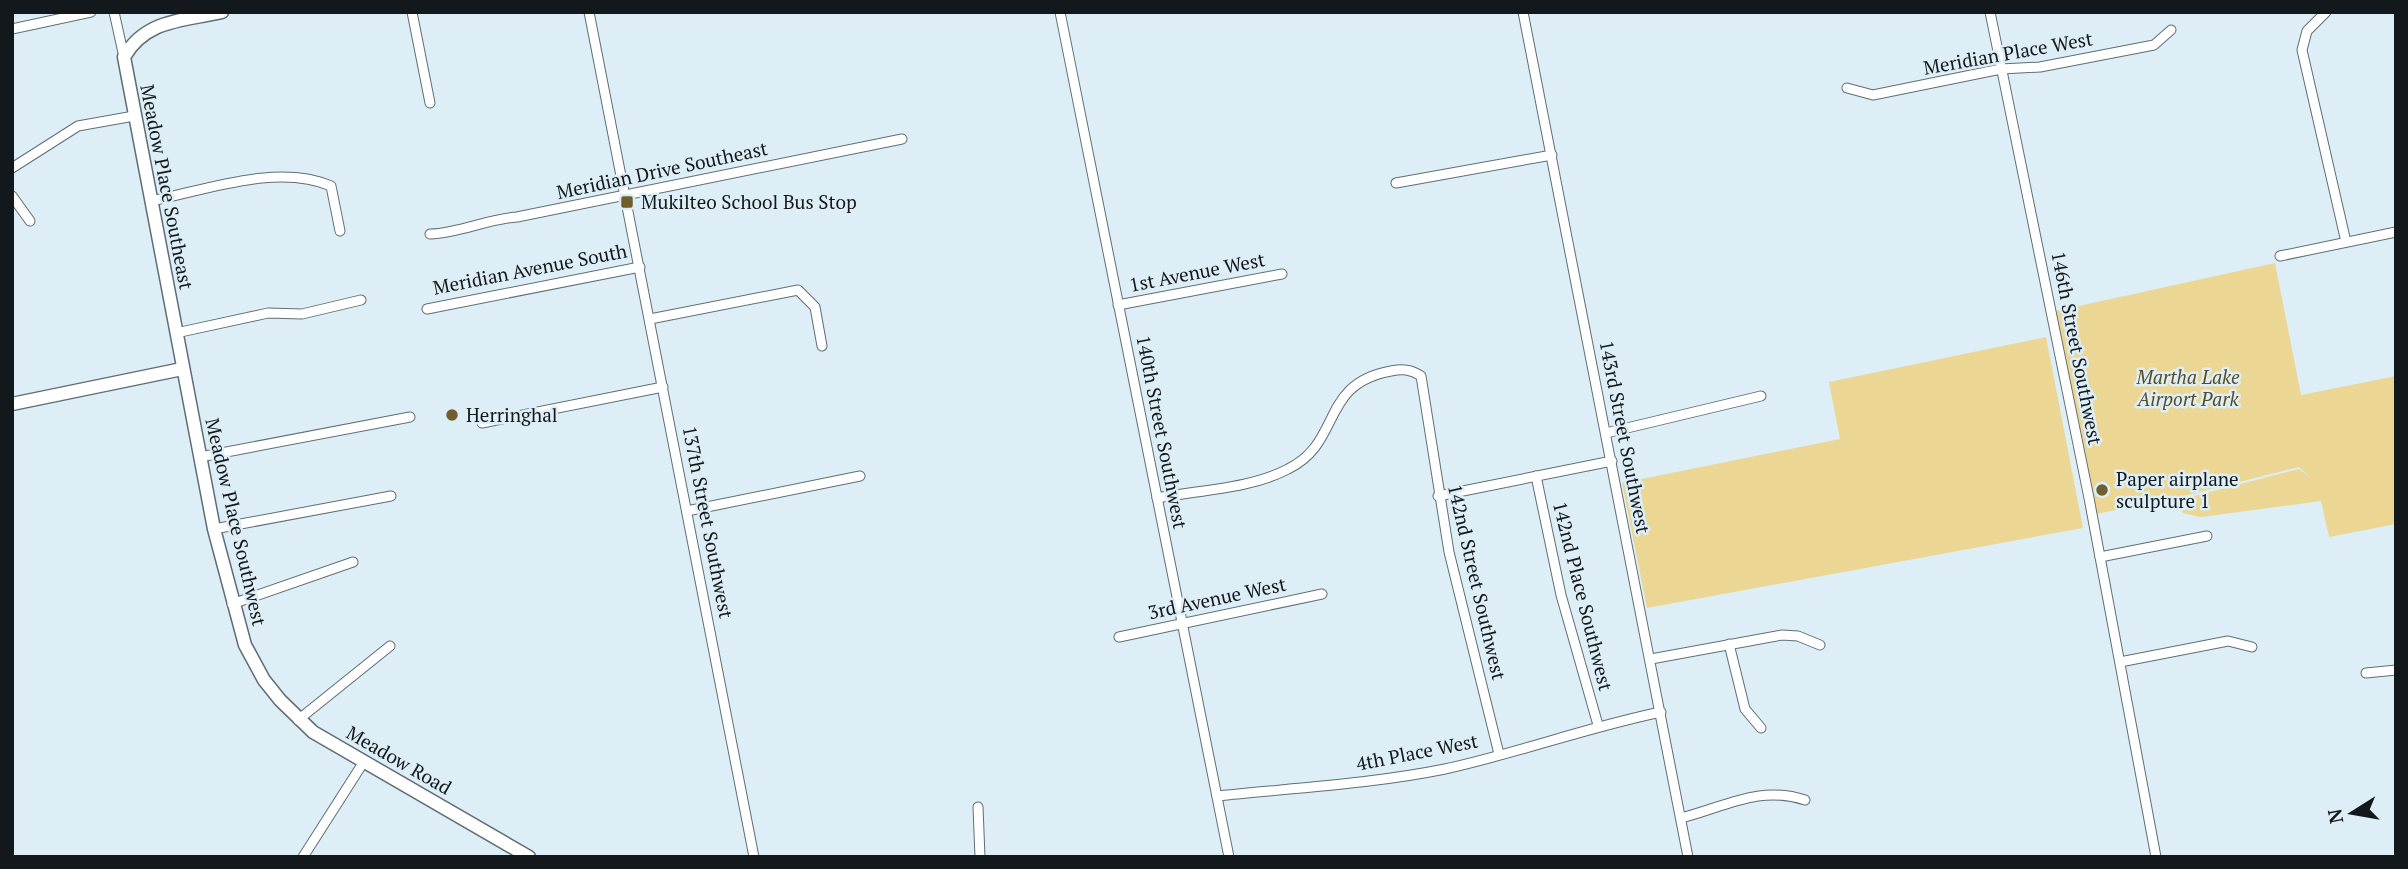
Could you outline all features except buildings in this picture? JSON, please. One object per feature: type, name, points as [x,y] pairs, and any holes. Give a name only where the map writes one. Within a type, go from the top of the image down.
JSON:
[{"type":"street","points":[[12,29],[91,12]]},
{"type":"street","name":"Meadow Place Southeast","points":[[114,12],[182,369]]},
{"type":"street","points":[[124,57],[138,37],[150,28],[222,12]]},
{"type":"street","points":[[412,12],[430,103]]},
{"type":"street","name":"137th Street Southwest","points":[[589,12],[754,857]]},
{"type":"street","name":"143rd Street Southwest","points":[[1523,12],[1688,857]]},
{"type":"street","name":"146th Street Southwest","points":[[1990,12],[2100,557],[2156,857]]},
{"type":"street","points":[[2326,12],[2307,30],[2302,50],[2346,242]]},
{"type":"street","name":"140th Street Southwest","points":[[1060,13],[1229,857]]},
{"type":"street","name":"Meridian Place West","points":[[1847,88],[1873,95],[2001,69],[2040,67],[2154,45],[2171,30]]},
{"type":"street","points":[[12,168],[78,126],[134,116]]},
{"type":"street","name":"Meridian Drive Southeast","points":[[430,234],[470,230],[495,219],[517,218],[902,139]]},
{"type":"street","points":[[1396,183],[1552,155]]},
{"type":"street","points":[[151,201],[274,176],[305,177],[331,186],[340,231]]},
{"type":"street","points":[[12,196],[30,221]]},
{"type":"street","points":[[2280,256],[2396,232]]},
{"type":"street","name":"Meridian Avenue South","points":[[427,309],[640,267]]},
{"type":"street","name":"1st Avenue West","points":[[1118,304],[1282,274]]},
{"type":"street","points":[[650,319],[798,290],[815,307],[822,346]]},
{"type":"street","points":[[176,333],[268,313],[302,314],[361,300]]},
{"type":"street","points":[[12,404],[182,369]]},
{"type":"street","name":"Meadow Place Southwest","points":[[182,369],[232,604],[245,645],[264,680]]},
{"type":"street","name":"142nd Street Southwest","points":[[1157,498],[1269,478],[1288,470],[1306,459],[1325,435],[1335,406],[1354,385],[1374,374],[1400,370],[1413,371],[1421,376],[1429,410],[1438,496],[1449,552],[1499,754]]},
{"type":"street","points":[[482,423],[663,387]]},
{"type":"street","points":[[1606,433],[1761,396]]},
{"type":"street","points":[[200,457],[410,417]]},
{"type":"street","points":[[1438,496],[1612,461]]},
{"type":"street","points":[[687,511],[860,476]]},
{"type":"street","name":"142nd Place Southwest","points":[[1536,476],[1560,595],[1598,725]]},
{"type":"street","points":[[214,529],[391,496]]},
{"type":"street","points":[[2100,557],[2207,536]]},
{"type":"street","points":[[232,604],[353,562]]},
{"type":"street","name":"3rd Avenue West","points":[[1119,637],[1322,594]]},
{"type":"street","points":[[1651,659],[1782,635],[1798,636],[1820,645]]},
{"type":"street","points":[[2120,662],[2228,641],[2252,648]]},
{"type":"street","points":[[1729,644],[1745,709],[1761,728]]},
{"type":"street","points":[[298,720],[390,646]]},
{"type":"street","points":[[2366,673],[2396,670]]},
{"type":"street","name":"Meadow Road","points":[[264,680],[298,720],[363,763],[528,857]]},
{"type":"street","name":"4th Place West","points":[[1217,796],[1445,769],[1598,725],[1661,712]]},
{"type":"street","points":[[303,857],[363,763]]},
{"type":"street","points":[[1681,818],[1727,803],[1781,792],[1805,800]]},
{"type":"street","points":[[978,807],[980,857]]},
{"type":"green space","name":"Martha Lake Airport Park","points":[[2275,263],[2301,395],[2396,376],[2396,524],[2329,537],[2321,501],[2201,517],[2183,513],[2180,509],[2182,499],[2299,469],[2311,478],[2299,467],[2172,499],[2096,514],[2056,311]]},
{"type":"green space","points":[[2046,337],[2083,528],[1647,608],[1622,483],[1840,439],[1829,382]]},
{"type":"place","name":"Mukilteo School Bus Stop","points":[[627,202]]},
{"type":"place","name":"Herringhal","points":[[452,415]]},
{"type":"place","name":"Paper airplane sculpture 1","points":[[2102,490]]}]
